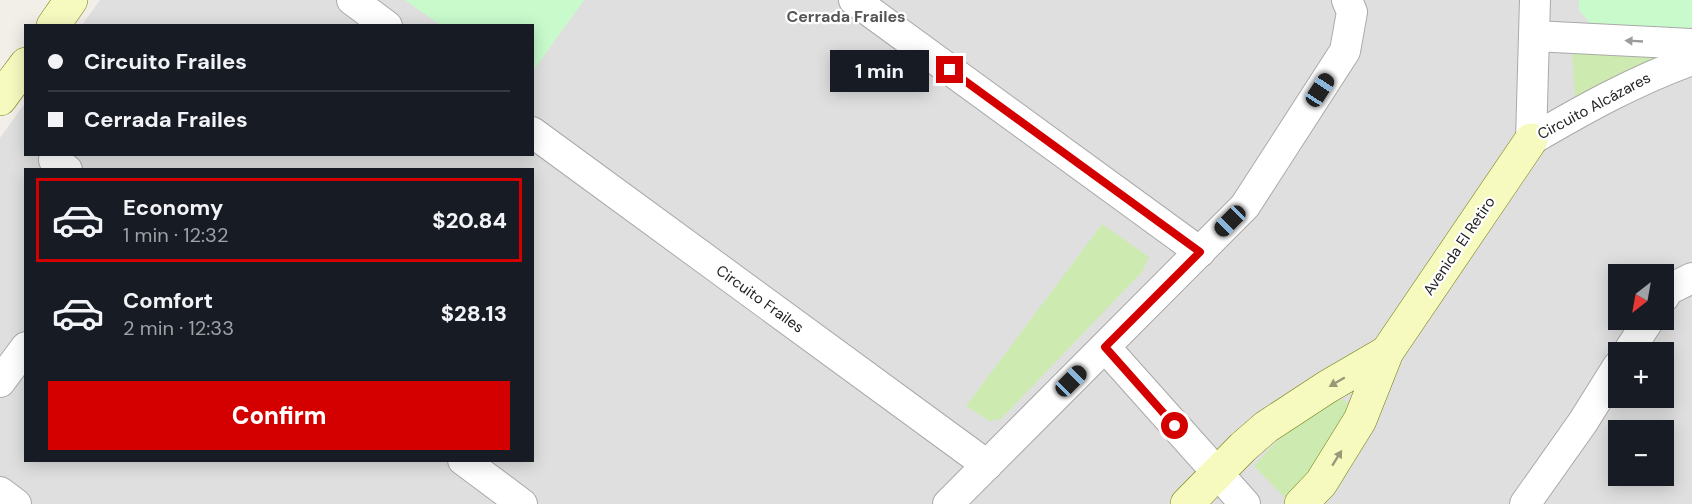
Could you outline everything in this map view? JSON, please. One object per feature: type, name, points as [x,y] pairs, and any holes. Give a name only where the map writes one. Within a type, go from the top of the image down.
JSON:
[{"type":"street","points":[[54,24],[71,0]]},
{"type":"street","points":[[352,0],[384,24]]},
{"type":"street","points":[[854,0],[1200,252]]},
{"type":"street","points":[[948,504],[1245,206],[1345,51],[1352,12],[1347,0]]},
{"type":"street","points":[[1530,140],[1535,0]]},
{"type":"street","points":[[1534,36],[1692,44]]},
{"type":"street","name":"Circuito Alcázares","points":[[1530,140],[1597,101],[1655,74],[1692,60]]},
{"type":"street","points":[[0,99],[24,67]]},
{"type":"street","name":"Circuito Frailes","points":[[534,133],[987,465]]},
{"type":"street","name":"Avenida El Retiro","points":[[1301,504],[1321,483],[1360,420],[1387,352],[1530,140]]},
{"type":"street","points":[[1674,287],[1692,278]]},
{"type":"street","points":[[1105,347],[1245,504]]},
{"type":"street","points":[[0,382],[24,350]]},
{"type":"street","name":"Avenida El Retiro","points":[[1187,504],[1266,427],[1327,387],[1387,352]]},
{"type":"street","points":[[1531,502],[1608,382]]},
{"type":"street","points":[[466,462],[522,504]]},
{"type":"street","points":[[0,492],[16,504]]},
{"type":"shaded area","points":[[100,0],[1692,0],[1692,504],[0,504],[0,138],[24,104],[24,156],[534,156],[534,24],[83,24]]},
{"type":"green space","points":[[405,0],[584,0],[534,70],[534,24],[439,24]]},
{"type":"green space","points":[[1579,0],[1692,0],[1692,29],[1593,27],[1579,10]]},
{"type":"green space","points":[[1572,51],[1664,55],[1575,98]]},
{"type":"green space","points":[[1102,224],[1149,257],[1142,272],[1001,419],[989,421],[966,406]]},
{"type":"green space","points":[[1343,399],[1351,407],[1341,434],[1286,499],[1254,466],[1276,442],[1317,408]]},
{"type":"district","name":"Cerrada Frailes","points":[[846,16]]},
{"type":"route","points":[[950,70],[1200,252],[1105,347],[1175,426]]}]
